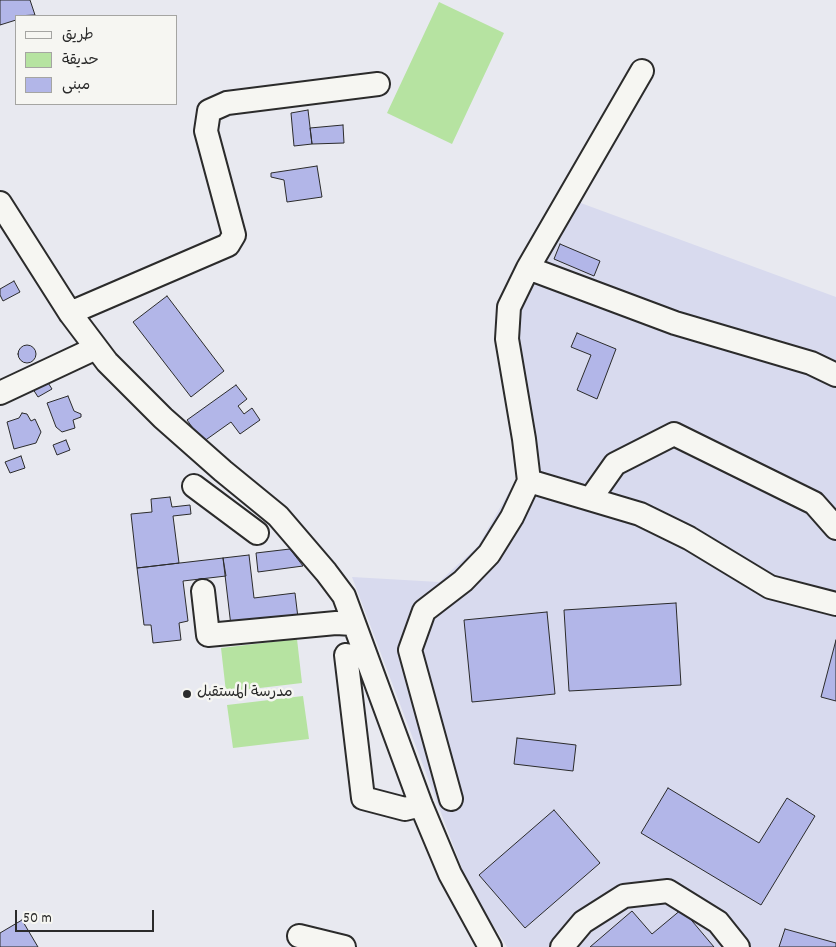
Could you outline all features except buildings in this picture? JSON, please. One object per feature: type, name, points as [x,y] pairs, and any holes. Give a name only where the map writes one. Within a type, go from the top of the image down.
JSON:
[{"type":"street","points":[[451,799],[410,650],[424,611],[463,582],[489,554],[512,517],[530,481],[507,339],[509,307],[528,268],[642,71]]},
{"type":"street","points":[[70,313],[228,245],[234,235],[206,131],[209,110],[227,103],[378,84]]},
{"type":"street","points":[[0,203],[70,313],[107,362],[151,406],[278,516],[344,596],[421,805],[450,874],[473,899],[490,947]]},
{"type":"street","points":[[528,268],[675,323],[811,363],[836,375]]},
{"type":"street","points":[[0,394],[96,348]]},
{"type":"street","points":[[591,498],[615,464],[674,434],[814,503],[836,528]]},
{"type":"street","points":[[530,481],[640,514],[690,538],[770,587],[836,604]]},
{"type":"street","points":[[194,486],[257,533]]},
{"type":"street","points":[[230,514],[250,493]]},
{"type":"street","points":[[203,591],[208,635],[336,623],[353,624]]},
{"type":"street","points":[[346,655],[364,798],[405,809],[421,805]]},
{"type":"street","points":[[562,947],[583,922],[624,896],[668,891],[718,922],[738,947]]},
{"type":"street","points":[[300,936],[344,947]]},
{"type":"shaded area","points":[[578,202],[836,297],[836,947],[507,947],[469,887],[352,577],[439,582],[478,546],[516,480],[519,307]]},
{"type":"green space","points":[[439,2],[504,33],[452,144],[387,113]]},
{"type":"green space","points":[[297,639],[302,683],[226,692],[221,648]]},
{"type":"green space","points":[[303,696],[309,739],[233,748],[227,705]]},
{"type":"place","name":"مدرسة المستقبل","points":[[187,694]]}]
